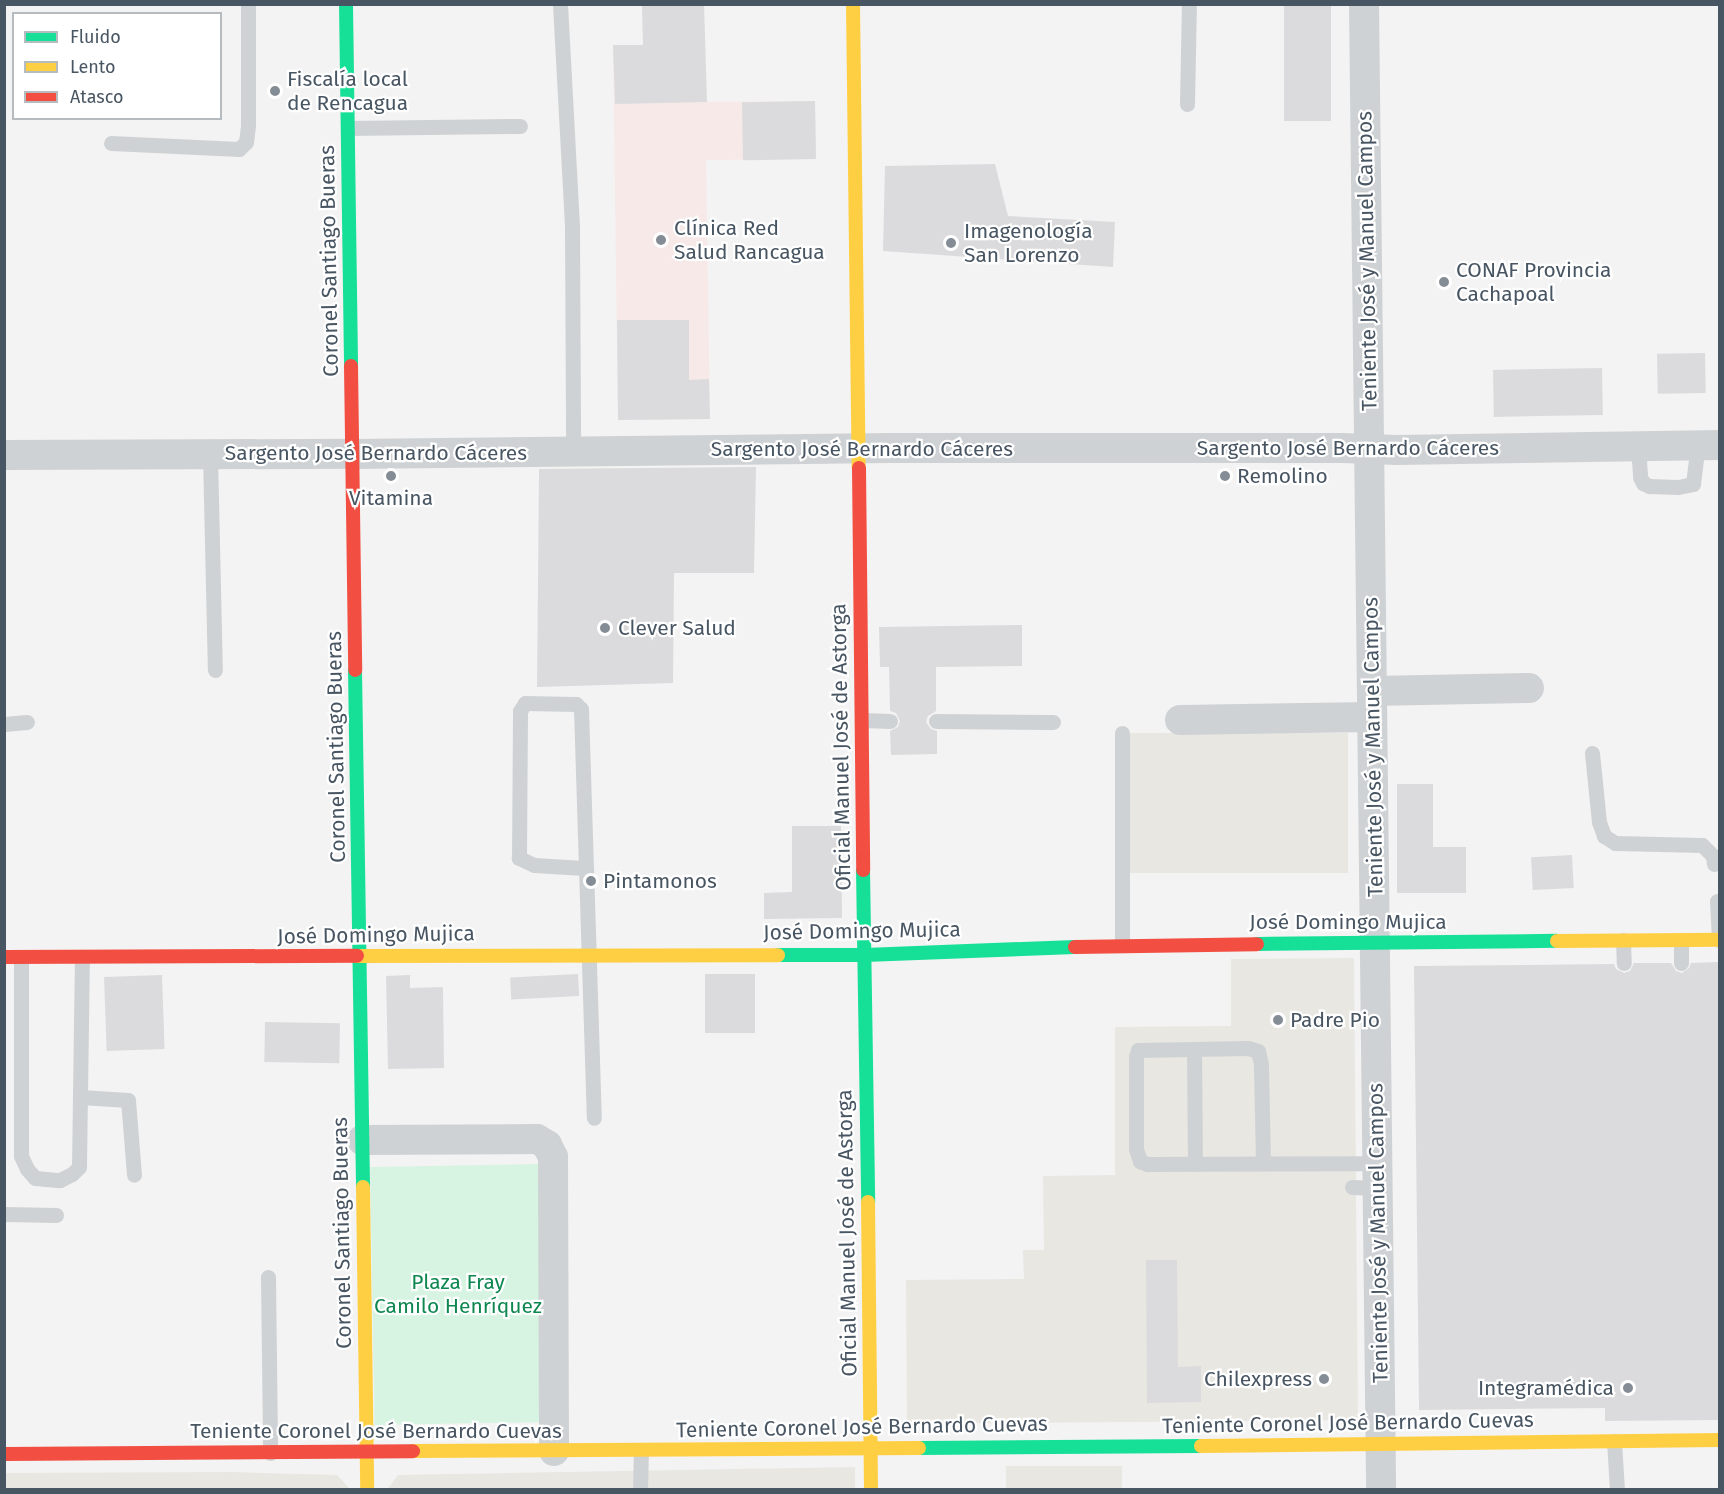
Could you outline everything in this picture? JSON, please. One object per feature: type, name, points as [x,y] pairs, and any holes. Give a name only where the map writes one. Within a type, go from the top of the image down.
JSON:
[{"type":"street","name":"Coronel Santiago Bueras","points":[[346,4],[367,1490]]},
{"type":"street","name":"Oficial Manuel José de Astorga","points":[[853,4],[871,1490]]},
{"type":"street","name":"Teniente José y Manuel Campos","points":[[1364,4],[1375,943],[1369,1179],[1381,1490]]},
{"type":"street","name":"Sargento José Bernardo Cáceres","points":[[4,455],[858,449],[1369,449],[1709,445]]},
{"type":"street","points":[[1180,720],[1529,688]]},
{"type":"street","name":"José Domingo Mujica","points":[[4,957],[865,955],[1122,945],[1719,940]]},
{"type":"street","points":[[362,1140],[537,1139],[548,1145],[553,1157],[554,1451]]},
{"type":"street","name":"Teniente Coronel José Bernardo Cuevas","points":[[4,1454],[1380,1445],[1719,1440]]},
{"type":"lane","points":[[111,143],[239,149],[246,142],[248,4]]},
{"type":"lane","points":[[560,4],[572,229],[573,452]]},
{"type":"lane","points":[[1187,104],[1189,4]]},
{"type":"lane","points":[[348,128],[520,126]]},
{"type":"lane","points":[[1638,446],[1640,477],[1643,483],[1649,486],[1678,487],[1693,484],[1709,445]]},
{"type":"lane","points":[[210,455],[215,670]]},
{"type":"lane","points":[[585,867],[534,865],[519,858],[520,711],[525,703],[576,704],[580,708],[594,1118]]},
{"type":"lane","points":[[862,720],[890,721]]},
{"type":"lane","points":[[936,721],[1053,722]]},
{"type":"lane","points":[[4,724],[27,722]]},
{"type":"lane","points":[[1122,733],[1122,945]]},
{"type":"lane","points":[[1592,753],[1599,822],[1604,836],[1615,843],[1702,845],[1713,856],[1714,864]]},
{"type":"lane","points":[[1717,901],[1719,940]]},
{"type":"lane","points":[[1623,940],[1623,963]]},
{"type":"lane","points":[[1681,940],[1681,963]]},
{"type":"lane","points":[[21,957],[21,1156],[27,1169],[35,1178],[60,1180],[72,1174],[79,1167],[82,957]]},
{"type":"lane","points":[[1263,1162],[1261,1064],[1258,1051],[1248,1048],[1138,1050],[1136,1057],[1136,1149],[1140,1161],[1147,1164],[1263,1162],[1369,1179]]},
{"type":"lane","points":[[1194,1049],[1196,1164]]},
{"type":"lane","points":[[80,1097],[128,1100],[134,1175]]},
{"type":"lane","points":[[4,1214],[56,1215]]},
{"type":"lane","points":[[268,1277],[270,1453]]},
{"type":"lane","points":[[1614,1441],[1617,1490]]},
{"type":"lane","points":[[640,1490],[641,1450]]},
{"type":"shaded area","name":"Clínica Red Salud Rancagua","points":[[642,5],[704,5],[706,102],[815,101],[816,159],[706,160],[710,419],[618,420],[613,45],[643,45]]},
{"type":"shaded area","points":[[1130,733],[1348,733],[1348,873],[1130,873]]},
{"type":"shaded area","points":[[1354,958],[1358,1420],[907,1424],[906,1280],[1024,1279],[1023,1250],[1044,1250],[1043,1176],[1115,1175],[1115,1027],[1231,1026],[1231,959]]},
{"type":"shaded area","points":[[1006,1466],[1122,1466],[1122,1489],[1006,1489]]},
{"type":"shaded area","points":[[855,1467],[855,1490],[387,1490],[398,1475]]},
{"type":"shaded area","points":[[231,1472],[337,1475],[350,1489],[5,1489],[5,1473]]},
{"type":"green space","name":"Plaza Fray Camilo Henríquez","points":[[543,1164],[548,1422],[375,1425],[370,1167]]},
{"type":"building","points":[[642,4],[704,4],[707,102],[615,104],[613,45],[643,45]]},
{"type":"building","points":[[1284,4],[1331,4],[1331,121],[1284,121]]},
{"type":"building","points":[[815,101],[816,159],[743,160],[742,102]]},
{"type":"building","points":[[995,164],[1008,216],[1115,222],[1113,267],[883,251],[885,166]]},
{"type":"building","points":[[617,320],[689,320],[689,380],[709,379],[710,419],[618,420]]},
{"type":"building","points":[[1705,353],[1706,393],[1658,394],[1657,354]]},
{"type":"building","points":[[1602,368],[1603,415],[1494,417],[1493,370]]},
{"type":"building","name":"Clever Salud","points":[[756,467],[754,573],[674,573],[673,683],[537,687],[539,469]]},
{"type":"building","points":[[1022,625],[1022,666],[936,667],[936,711],[928,716],[926,722],[931,729],[937,731],[937,754],[891,755],[890,731],[898,727],[900,721],[896,713],[890,711],[889,667],[880,667],[879,627]]},
{"type":"building","points":[[1397,784],[1433,784],[1433,847],[1466,847],[1466,893],[1397,893]]},
{"type":"building","points":[[792,826],[841,826],[842,918],[764,919],[764,893],[792,892]]},
{"type":"building","points":[[1572,855],[1574,888],[1533,890],[1531,857]]},
{"type":"building","points":[[1719,962],[1719,1420],[1605,1421],[1605,1408],[1419,1410],[1414,966],[1614,964],[1616,969],[1624,973],[1630,971],[1634,963],[1671,963],[1676,971],[1682,973],[1689,968],[1691,963]]},
{"type":"building","points":[[578,974],[579,996],[511,1000],[510,978]]},
{"type":"building","points":[[705,974],[755,974],[755,1033],[705,1033]]},
{"type":"building","points":[[162,975],[165,1049],[107,1051],[104,977]]},
{"type":"building","points":[[410,975],[410,988],[443,987],[444,1068],[388,1069],[386,976]]},
{"type":"building","points":[[265,1022],[340,1023],[339,1063],[264,1062]]},
{"type":"building","points":[[1146,1260],[1177,1260],[1178,1367],[1201,1366],[1201,1402],[1147,1403]]},
{"type":"traffic: fast","points":[[346,4],[351,366]]},
{"type":"traffic: fast","points":[[355,670],[363,1187]]},
{"type":"traffic: fast","points":[[863,870],[868,1202]]},
{"type":"traffic: fast","points":[[1257,944],[1557,941]]},
{"type":"traffic: fast","points":[[778,955],[865,955],[1075,947]]},
{"type":"traffic: fast","points":[[919,1448],[1201,1446]]},
{"type":"traffic: slow","points":[[853,4],[859,468]]},
{"type":"traffic: slow","points":[[1557,941],[1720,940]]},
{"type":"traffic: slow","points":[[357,956],[778,955]]},
{"type":"traffic: slow","points":[[363,1187],[367,1490]]},
{"type":"traffic: slow","points":[[868,1202],[871,1490]]},
{"type":"traffic: slow","points":[[1201,1446],[1720,1440]]},
{"type":"traffic: slow","points":[[413,1451],[919,1448]]},
{"type":"traffic: jam","points":[[351,366],[355,670]]},
{"type":"traffic: jam","points":[[859,468],[863,870]]},
{"type":"traffic: jam","points":[[1075,947],[1257,944]]},
{"type":"traffic: jam","points":[[4,957],[357,956]]},
{"type":"traffic: jam","points":[[4,1454],[413,1451]]},
{"type":"place","name":"Fiscalía local de Rencagua","points":[[275,91]]},
{"type":"place","name":"Clínica Red Salud Rancagua","points":[[661,240]]},
{"type":"place","name":"Imagenología San Lorenzo","points":[[951,243]]},
{"type":"place","name":"CONAF Provincia Cachapoal","points":[[1444,282]]},
{"type":"place","name":"Vitamina","points":[[391,476]]},
{"type":"place","name":"Remolino","points":[[1225,476]]},
{"type":"place","name":"Clever Salud","points":[[605,628]]},
{"type":"place","name":"Pintamonos","points":[[591,881]]},
{"type":"place","name":"Padre Pio","points":[[1278,1020]]},
{"type":"place","name":"Chilexpress","points":[[1324,1379]]},
{"type":"place","name":"Integramédica","points":[[1628,1388]]}]
